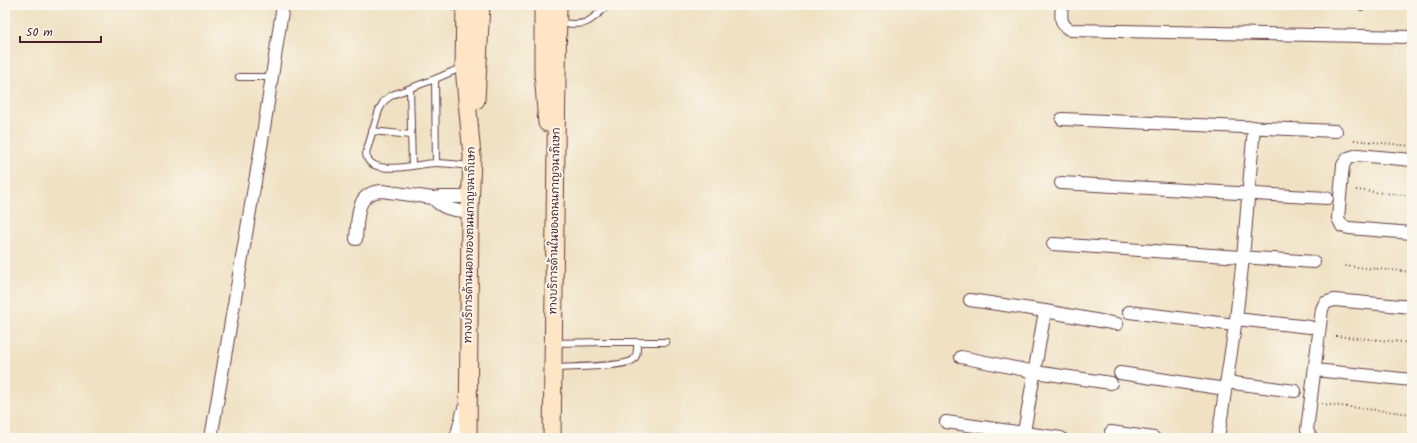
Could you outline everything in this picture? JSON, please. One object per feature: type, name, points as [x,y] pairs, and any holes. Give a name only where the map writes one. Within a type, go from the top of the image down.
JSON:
[{"type":"main road","name":"ทางบริการด้านนอกของถนนกาญจนาภิเษก","points":[[465,5],[464,66],[472,161],[470,205],[468,438]]},
{"type":"main road","points":[[472,161],[480,5]]},
{"type":"main road","points":[[543,5],[543,73],[546,118],[556,177]]},
{"type":"main road","name":"ทางบริการด้านในของถนนกาญจนาภิเษก","points":[[552,438],[558,5]]},
{"type":"street","points":[[211,438],[283,5]]},
{"type":"street","points":[[1062,5],[1061,20],[1066,28],[1072,30],[1412,37]]},
{"type":"street","points":[[1062,119],[1336,131]]},
{"type":"street","points":[[1218,438],[1243,258],[1254,127]]},
{"type":"street","points":[[1412,160],[1358,155],[1348,158],[1343,165],[1338,218],[1342,226],[1349,228],[1412,233]]},
{"type":"street","points":[[1061,183],[1327,198]]},
{"type":"street","points":[[356,239],[359,209],[362,200],[374,191],[433,198],[438,205],[444,208],[470,205]]},
{"type":"street","points":[[1053,244],[1314,262]]},
{"type":"street","points":[[970,300],[1045,311],[1117,324]]},
{"type":"street","points":[[1312,438],[1307,430],[1322,309],[1325,302],[1334,300],[1412,307]]},
{"type":"street","points":[[1024,435],[1045,311]]},
{"type":"street","points":[[1130,312],[1235,322],[1310,327]]},
{"type":"street","points":[[961,357],[1035,372],[1111,383]]},
{"type":"street","points":[[1315,370],[1412,380]]},
{"type":"street","points":[[1120,374],[1295,391]]},
{"type":"street","points":[[456,438],[468,393]]},
{"type":"street","points":[[946,422],[1024,435],[1061,438]]},
{"type":"street","points":[[1111,432],[1154,438]]},
{"type":"lane","points":[[558,23],[584,24],[591,20],[608,5]]},
{"type":"lane","points":[[464,66],[435,79],[392,95],[384,101],[379,110],[366,153],[369,162],[374,166],[382,168],[472,161]]},
{"type":"lane","points":[[239,77],[272,77]]},
{"type":"lane","points":[[435,79],[436,163]]},
{"type":"lane","points":[[410,89],[412,166]]},
{"type":"lane","points":[[372,131],[411,135]]},
{"type":"lane","points":[[553,368],[628,362],[634,360],[636,356],[637,342]]},
{"type":"lane","points":[[553,344],[666,342]]},
{"type":"lane","points":[[552,438],[558,438]]},
{"type":"path","points":[[1354,140],[1412,146]]},
{"type":"path","points":[[1356,190],[1412,196]]},
{"type":"path","points":[[1345,266],[1412,272]]},
{"type":"path","points":[[1336,336],[1412,343]]},
{"type":"path","points":[[1322,404],[1412,414]]}]
